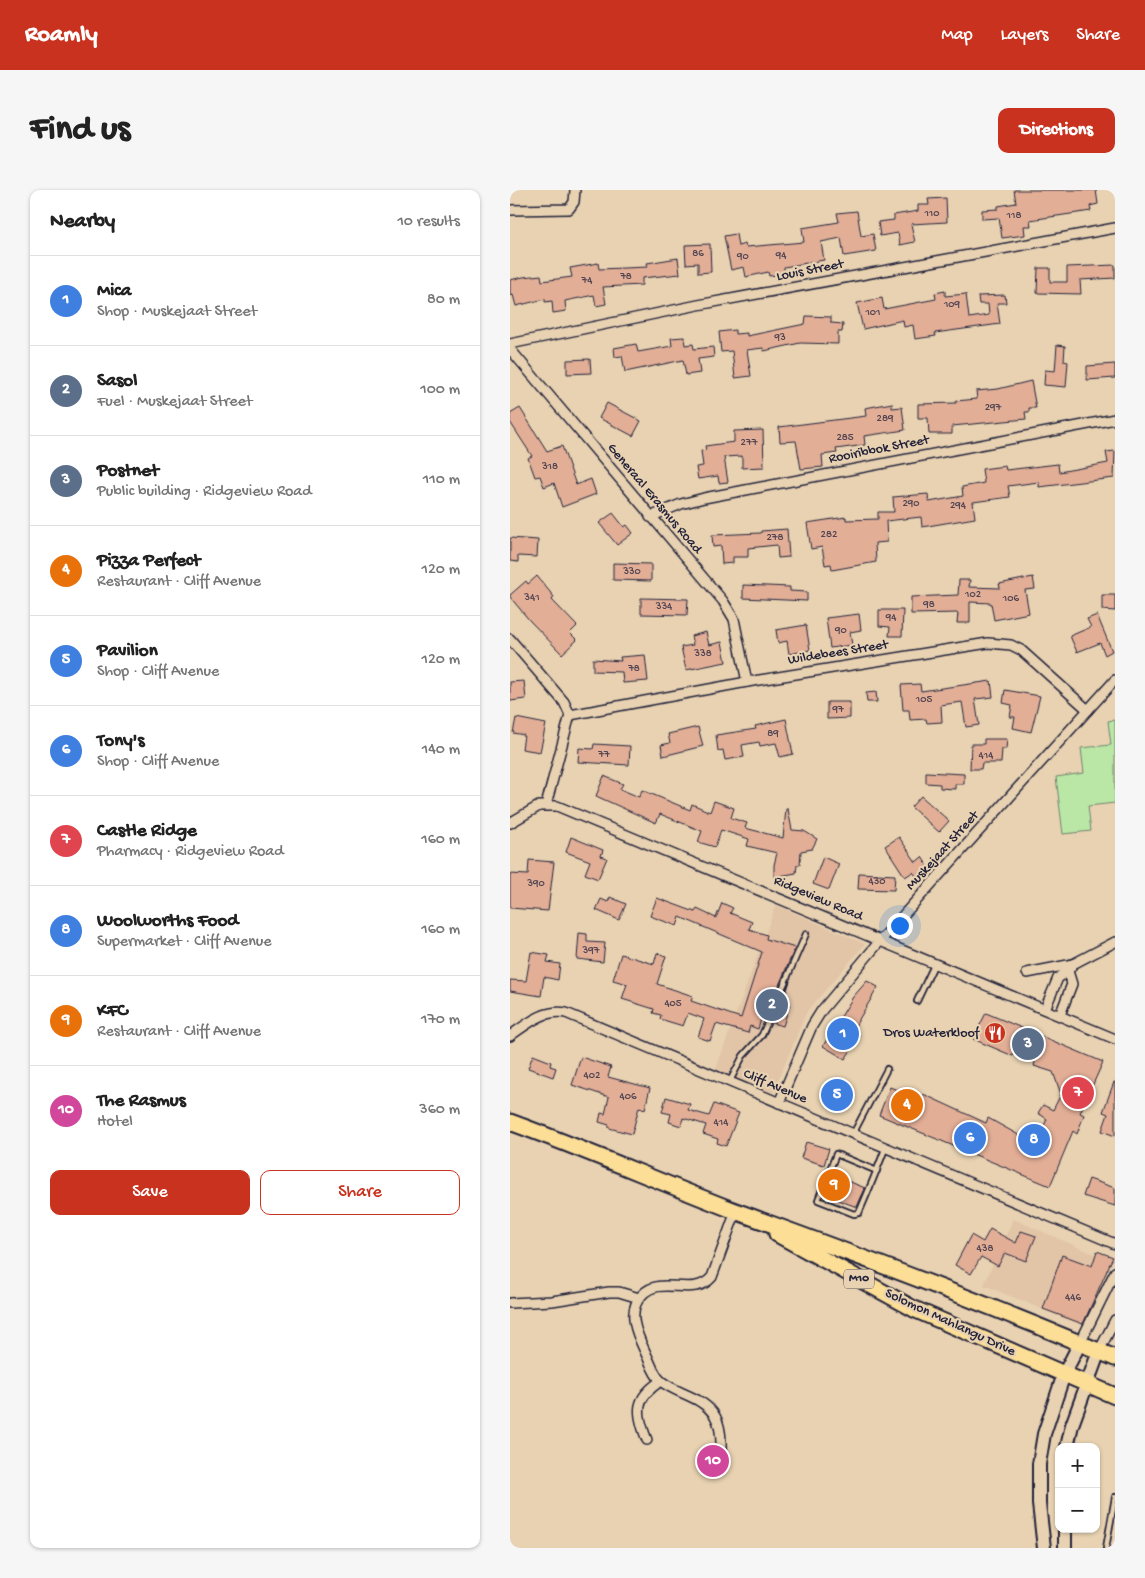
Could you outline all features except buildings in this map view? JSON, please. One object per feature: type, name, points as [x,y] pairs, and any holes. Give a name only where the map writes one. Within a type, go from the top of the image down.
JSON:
[{"type":"main road","name":"Solomon Mahlangu Drive","points":[[510,1122],[580,1147],[736,1211],[875,1261],[1115,1358]]},
{"type":"main road","name":"Solomon Mahlangu Drive","points":[[736,1211],[914,1309],[1115,1396]]},
{"type":"main road","points":[[1044,1548],[1039,1504],[1039,1464],[1044,1434],[1064,1374],[1080,1343]]},
{"type":"main road","points":[[1068,1443],[1072,1425],[1099,1351]]},
{"type":"main road","points":[[1065,1533],[1065,1548]]},
{"type":"street","points":[[510,210],[569,210],[574,202],[574,190]]},
{"type":"street","name":"Louis Street","points":[[510,344],[698,305],[1115,228]]},
{"type":"street","name":"Generaal Erasmus Road","points":[[510,349],[650,517],[723,601],[734,619],[747,682]]},
{"type":"street","name":"Rooiribbok Street","points":[[650,517],[681,504],[704,498],[1115,419]]},
{"type":"street","points":[[510,640],[564,702],[570,715],[546,805],[531,810],[510,823]]},
{"type":"street","name":"Wildebees Street","points":[[570,715],[747,682],[973,644],[999,643],[1022,650],[1088,710]]},
{"type":"street","name":"Muskejaat Street","points":[[779,1103],[812,1026],[822,1010],[880,941],[1115,680]]},
{"type":"street","name":"Ridgeview Road","points":[[546,805],[557,806],[880,941],[935,962],[1115,1039]]},
{"type":"street","points":[[1044,1009],[1058,978],[1070,967],[1115,942]]},
{"type":"street","points":[[1027,974],[1070,967]]},
{"type":"street","points":[[1060,1015],[1072,984],[1070,967]]},
{"type":"street","name":"Cliff Avenue","points":[[510,1036],[543,1015],[551,1012],[566,1013],[885,1149],[1115,1244]]},
{"type":"street","points":[[721,1464],[721,1437],[714,1414],[703,1404],[661,1381],[637,1336],[634,1314],[639,1298],[655,1287],[694,1288],[708,1282],[712,1277],[736,1211]]},
{"type":"street","points":[[1080,1343],[1115,1272]]},
{"type":"street","points":[[510,1303],[552,1301],[614,1292],[639,1298]]},
{"type":"street","points":[[1099,1351],[1115,1320]]},
{"type":"street","points":[[647,1440],[639,1416],[640,1402],[648,1390],[661,1381]]},
{"type":"lane","points":[[729,1082],[743,1056],[762,1035],[806,934]]},
{"type":"lane","points":[[917,1001],[935,962]]},
{"type":"lane","points":[[853,1135],[887,1069]]},
{"type":"lane","points":[[877,1171],[836,1154],[818,1200],[854,1214],[859,1213],[877,1171],[885,1149]]},
{"type":"lane","points":[[1106,1548],[1115,1498]]},
{"type":"shaded area","points":[[776,905],[865,944],[807,1011],[773,1093],[716,1069]]},
{"type":"shaded area","points":[[1013,1219],[1108,1260],[1080,1325],[984,1285]]},
{"type":"green space","points":[[1115,720],[1115,803],[1088,806],[1091,831],[1063,834],[1056,777],[1084,773],[1081,748],[1111,745],[1108,721]]},
{"type":"place","name":"Sasol","points":[[772,1005]]},
{"type":"place","name":"Dros Waterkloof","points":[[995,1033]]},
{"type":"place","name":"Mica","points":[[843,1034]]},
{"type":"place","name":"Postnet","points":[[1028,1044]]},
{"type":"place","name":"Castle Ridge","points":[[1078,1093]]},
{"type":"place","name":"Pavilion","points":[[837,1095]]},
{"type":"place","name":"Pizza Perfect","points":[[907,1105]]},
{"type":"place","name":"Tony's","points":[[970,1138]]},
{"type":"place","name":"Woolworths Food","points":[[1034,1140]]},
{"type":"place","name":"KFC","points":[[834,1185]]},
{"type":"place","name":"The Rasmus","points":[[713,1461]]}]
